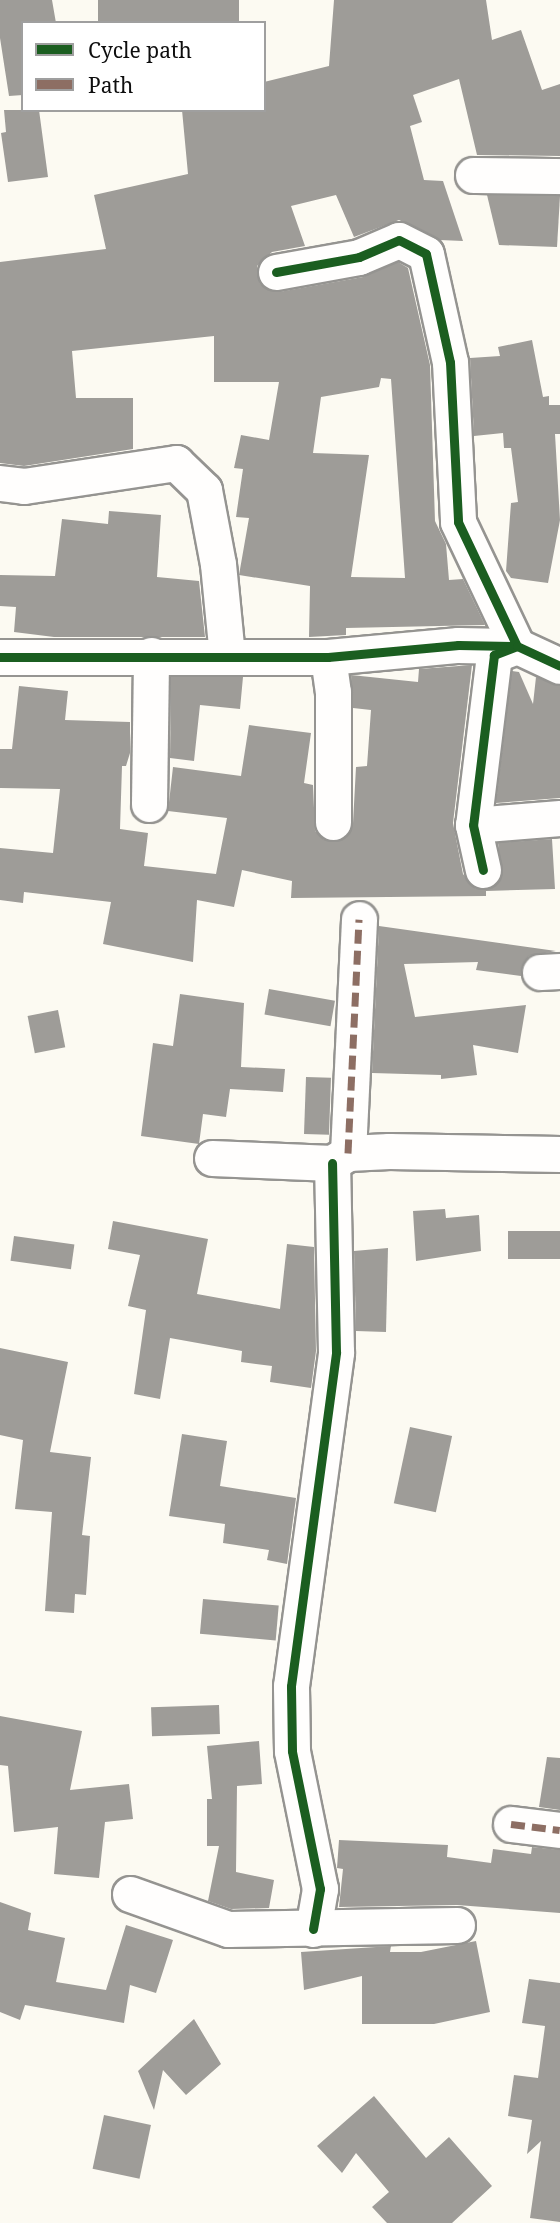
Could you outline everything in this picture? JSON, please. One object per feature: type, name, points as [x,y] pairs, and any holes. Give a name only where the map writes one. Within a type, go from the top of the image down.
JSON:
[{"type":"street","points":[[473,175],[560,176]]},
{"type":"street","points":[[276,272],[359,257],[399,240],[426,254],[450,362],[458,523],[517,646]]},
{"type":"street","points":[[0,483],[24,486],[176,463],[204,490],[227,656]]},
{"type":"street","points":[[0,657],[328,657],[458,645],[517,646],[560,666]]},
{"type":"street","points":[[483,870],[473,824],[494,655],[517,646]]},
{"type":"street","points":[[149,804],[151,655]]},
{"type":"street","points":[[328,657],[333,692],[332,822]]},
{"type":"street","points":[[473,824],[560,818]]},
{"type":"street","points":[[313,1929],[320,1889],[292,1751],[291,1686],[336,1352],[340,1158],[359,919]]},
{"type":"street","points":[[212,1158],[560,1154]]},
{"type":"street","points":[[511,1824],[560,1830]]},
{"type":"street","points":[[130,1894],[228,1929],[457,1925]]},
{"type":"building","points":[[0,0],[52,0],[56,21],[21,21],[21,95],[9,96],[0,38]]},
{"type":"building","points":[[98,0],[239,0],[239,21],[98,21]]},
{"type":"building","points":[[334,0],[486,0],[492,40],[521,30],[542,90],[560,84],[560,156],[477,155],[459,79],[413,95],[422,122],[410,126],[424,180],[443,181],[463,241],[440,240],[399,220],[354,237],[336,195],[291,206],[305,246],[272,252],[257,266],[260,284],[279,292],[363,277],[398,262],[408,268],[430,365],[435,521],[446,544],[449,580],[463,579],[485,625],[346,628],[346,635],[309,637],[310,586],[239,575],[249,518],[236,517],[243,469],[234,468],[241,435],[269,440],[279,382],[214,382],[214,336],[72,351],[76,398],[133,398],[133,449],[24,466],[0,463],[0,262],[106,249],[94,195],[188,174],[182,112],[266,112],[266,82],[329,66]],"holes":[[[381,378],[391,379],[405,578],[351,577],[369,455],[313,453],[321,397],[379,387]]]},
{"type":"building","points":[[4,110],[39,112],[48,177],[8,182],[1,133],[6,132]]},
{"type":"building","points":[[487,195],[560,196],[557,247],[499,245]]},
{"type":"building","points":[[532,340],[543,397],[549,396],[549,405],[560,405],[560,434],[555,434],[560,520],[548,583],[511,578],[506,571],[511,503],[518,502],[511,448],[504,448],[503,433],[474,436],[470,358],[500,356],[498,347]]},
{"type":"building","points":[[109,511],[161,515],[157,577],[199,581],[205,637],[54,637],[14,632],[16,607],[0,606],[0,575],[55,576],[62,519],[108,524]]},
{"type":"building","points":[[472,665],[453,823],[463,874],[476,889],[488,889],[502,875],[498,843],[552,839],[555,889],[486,891],[486,896],[291,898],[292,881],[242,870],[234,907],[197,900],[193,962],[103,944],[111,902],[24,892],[23,903],[0,900],[0,848],[53,853],[60,789],[0,788],[0,749],[12,749],[19,686],[68,691],[65,720],[130,722],[130,753],[126,766],[122,766],[120,829],[148,833],[144,866],[216,874],[227,818],[168,811],[173,767],[241,776],[249,725],[311,733],[304,783],[313,785],[315,831],[324,840],[342,840],[353,823],[356,767],[367,766],[371,710],[353,708],[351,675],[418,682],[419,669]]},
{"type":"building","points":[[512,671],[519,672],[533,704],[536,677],[560,686],[560,798],[496,803]]},
{"type":"building","points":[[171,677],[243,677],[240,709],[200,705],[194,761],[170,758]]},
{"type":"building","points":[[379,926],[556,951],[529,956],[521,976],[476,970],[478,962],[404,964],[415,1017],[526,1005],[518,1053],[473,1045],[477,1075],[441,1079],[441,1075],[372,1073]]},
{"type":"building","points":[[269,989],[335,1001],[330,1026],[264,1015]]},
{"type":"building","points":[[180,994],[244,1003],[241,1067],[285,1069],[283,1092],[230,1089],[226,1117],[203,1114],[199,1144],[141,1136],[153,1043],[173,1046]]},
{"type":"building","points":[[58,1010],[65,1047],[35,1053],[28,1016]]},
{"type":"building","points":[[306,1077],[331,1078],[329,1135],[304,1134]]},
{"type":"building","points":[[445,1209],[446,1218],[479,1215],[481,1251],[416,1261],[413,1211]]},
{"type":"building","points":[[113,1221],[208,1239],[197,1294],[280,1309],[287,1244],[314,1247],[316,1351],[311,1388],[270,1382],[272,1366],[241,1362],[242,1351],[170,1338],[160,1399],[134,1394],[146,1310],[128,1306],[140,1255],[108,1249]]},
{"type":"building","points":[[508,1231],[560,1231],[560,1259],[508,1259]]},
{"type":"building","points":[[14,1236],[74,1244],[71,1269],[11,1261]]},
{"type":"building","points":[[388,1248],[386,1332],[356,1331],[354,1251]]},
{"type":"building","points":[[0,1348],[68,1362],[50,1452],[91,1457],[82,1535],[90,1536],[86,1595],[75,1594],[74,1613],[45,1611],[52,1512],[15,1509],[23,1440],[0,1435]]},
{"type":"building","points":[[410,1427],[452,1436],[436,1512],[394,1503]]},
{"type":"building","points":[[182,1434],[227,1441],[220,1486],[296,1498],[287,1564],[267,1560],[269,1550],[223,1543],[225,1524],[169,1516]]},
{"type":"building","points":[[203,1599],[279,1606],[276,1640],[200,1634]]},
{"type":"building","points":[[219,1705],[220,1734],[152,1736],[151,1707]]},
{"type":"building","points":[[0,1716],[82,1731],[70,1790],[129,1784],[133,1819],[105,1822],[99,1878],[54,1874],[58,1827],[14,1832],[8,1766],[0,1765]]},
{"type":"building","points":[[259,1741],[262,1784],[237,1786],[236,1872],[274,1880],[269,1908],[231,1909],[208,1901],[219,1846],[207,1846],[207,1799],[212,1799],[207,1746]]},
{"type":"building","points":[[547,1757],[560,1758],[560,1810],[539,1807]]},
{"type":"building","points":[[339,1840],[448,1845],[447,1857],[491,1863],[493,1849],[531,1854],[532,1847],[560,1850],[560,1913],[457,1905],[339,1907],[343,1869],[337,1868]]},
{"type":"building","points":[[0,1902],[31,1913],[28,1930],[65,1938],[56,1982],[106,1990],[126,1925],[173,1940],[156,1993],[130,1985],[124,2023],[25,2005],[20,2020],[0,2012]]},
{"type":"building","points":[[476,1941],[490,2012],[434,2024],[362,2024],[362,1976],[304,1990],[301,1952],[391,1946],[390,1952],[421,1952]]},
{"type":"building","points":[[529,1979],[560,1983],[560,2222],[530,2218],[541,2141],[527,2154],[532,2120],[508,2116],[514,2075],[538,2078],[545,2026],[522,2023]]},
{"type":"building","points":[[194,2019],[221,2064],[186,2095],[163,2070],[154,2110],[138,2071]]},
{"type":"building","points":[[374,2096],[426,2158],[449,2137],[492,2186],[452,2223],[387,2223],[372,2207],[389,2192],[356,2153],[342,2173],[317,2146]]},
{"type":"building","points":[[104,2115],[151,2125],[140,2179],[93,2169]]},
{"type":"marked path","points":[[348,1153],[359,919]]},
{"type":"marked path","points":[[511,1824],[560,1830]]},
{"type":"cycle path","points":[[276,272],[359,257],[399,240],[426,254],[450,362],[458,522],[517,646],[494,655],[473,825],[483,870]]},
{"type":"cycle path","points":[[0,657],[328,657],[458,645],[517,646],[560,666]]},
{"type":"cycle path","points":[[313,1929],[320,1889],[292,1751],[291,1686],[336,1352],[332,1163]]}]
